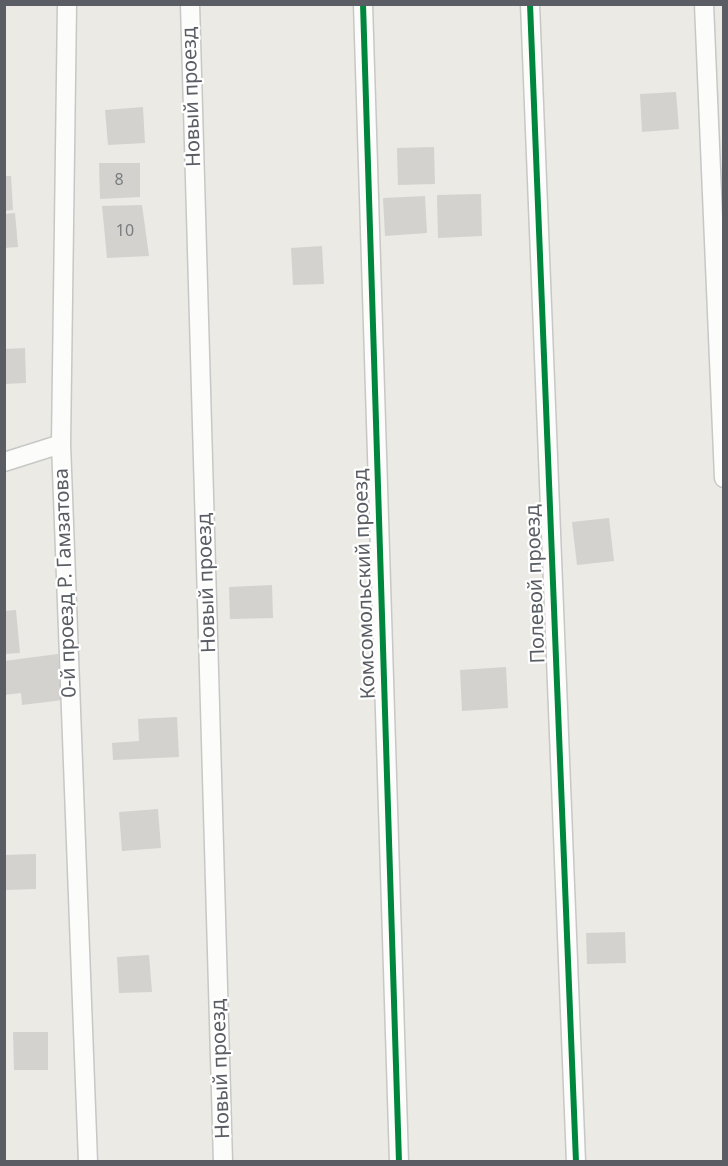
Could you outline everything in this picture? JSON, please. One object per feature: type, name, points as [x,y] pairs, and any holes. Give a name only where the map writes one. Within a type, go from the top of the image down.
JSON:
[{"type":"street","name":"0-й проезд Р. Гамзатова","points":[[67,4],[61,444],[88,1161]]},
{"type":"street","name":"Новый проезд","points":[[190,4],[224,1161]]},
{"type":"street","name":"Комсомольский проезд","points":[[363,4],[399,1161]]},
{"type":"street","name":"Полевой проезд","points":[[530,4],[576,1161]]},
{"type":"street","points":[[704,4],[721,340],[723,478]]},
{"type":"street","points":[[4,462],[61,444]]},
{"type":"building","points":[[676,92],[679,129],[642,132],[640,94]]},
{"type":"building","points":[[143,107],[145,143],[108,145],[105,110]]},
{"type":"building","points":[[434,147],[435,184],[398,185],[397,148]]},
{"type":"building","points":[[99,163],[140,163],[140,197],[100,199]]},
{"type":"building","points":[[4,176],[11,176],[13,210],[4,211]]},
{"type":"building","points":[[481,194],[482,236],[438,238],[437,195]]},
{"type":"building","points":[[425,196],[427,233],[385,236],[383,198]]},
{"type":"building","points":[[142,205],[149,256],[107,258],[102,206]]},
{"type":"building","points":[[15,213],[18,247],[4,248],[4,214]]},
{"type":"building","points":[[322,246],[324,284],[293,285],[291,248]]},
{"type":"building","points":[[25,348],[26,383],[4,384],[4,349]]},
{"type":"building","points":[[609,518],[614,561],[577,565],[572,522]]},
{"type":"building","points":[[272,585],[273,618],[230,619],[229,587]]},
{"type":"building","points":[[16,610],[20,653],[4,654],[4,611]]},
{"type":"building","points":[[58,654],[63,700],[22,705],[21,693],[4,695],[4,661]]},
{"type":"building","points":[[506,667],[508,708],[462,711],[460,670]]},
{"type":"building","points":[[177,717],[179,757],[113,760],[112,743],[139,741],[138,719]]},
{"type":"building","points":[[158,809],[161,848],[122,851],[119,812]]},
{"type":"building","points":[[36,854],[36,889],[4,890],[4,855]]},
{"type":"building","points":[[625,932],[626,963],[587,964],[586,933]]},
{"type":"building","points":[[149,955],[152,992],[119,993],[117,957]]},
{"type":"building","points":[[13,1032],[48,1032],[48,1070],[14,1070]]},
{"type":"cycle path","points":[[363,4],[399,1162]]},
{"type":"cycle path","points":[[530,4],[576,1162]]}]
